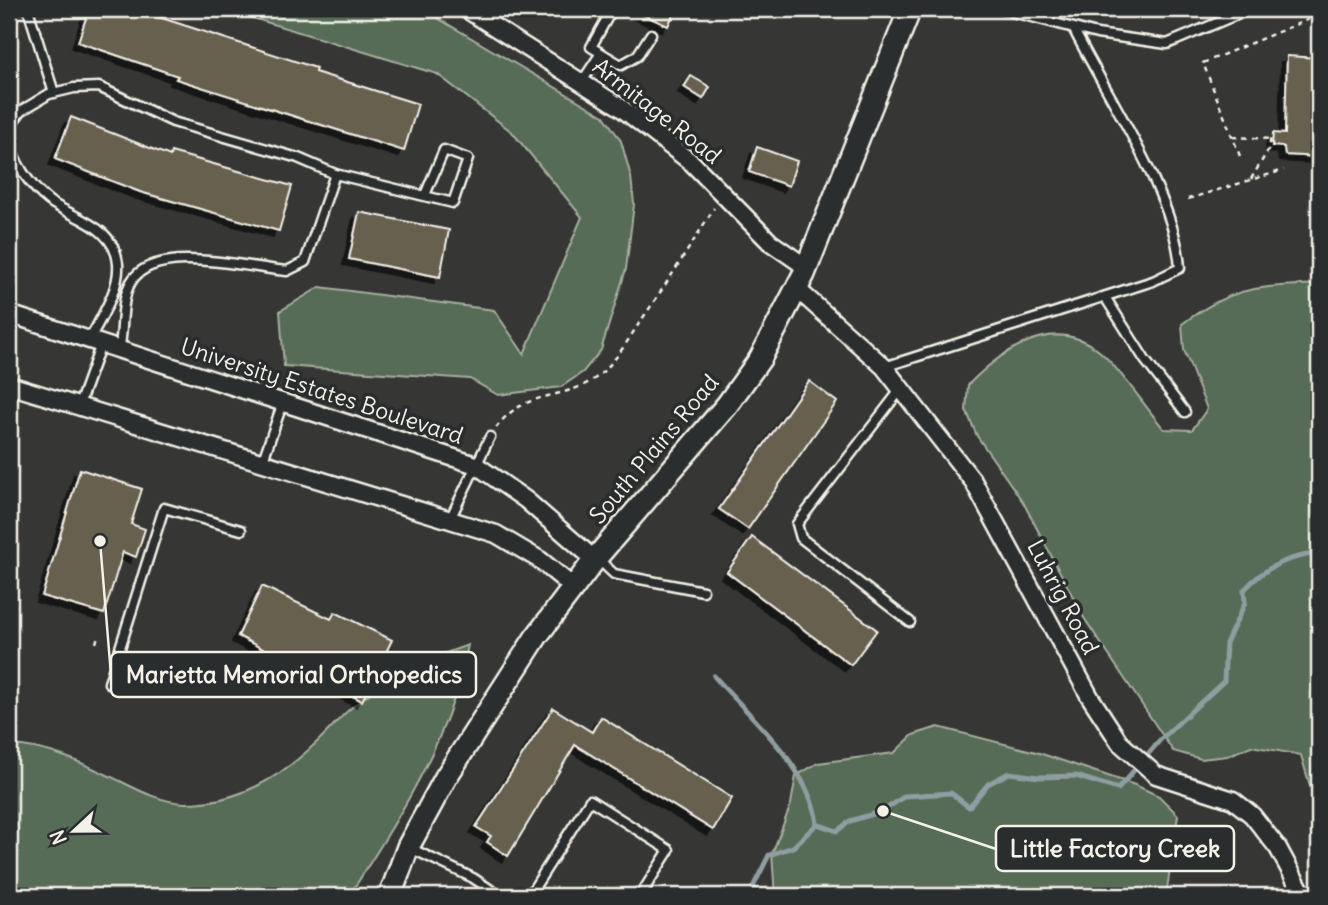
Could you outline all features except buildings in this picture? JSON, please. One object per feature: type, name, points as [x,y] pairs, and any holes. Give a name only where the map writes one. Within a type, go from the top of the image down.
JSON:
[{"type":"main road","name":"South Plains Road","points":[[390,896],[408,847],[446,777],[505,683],[573,587],[727,405],[760,359],[797,289],[910,9]]},
{"type":"street","name":"Armitage Road","points":[[466,9],[583,80],[692,163],[770,242],[806,267]]},
{"type":"street","name":"Luhrig Road","points":[[797,289],[884,367],[973,481],[1090,697],[1120,743],[1156,775],[1233,800],[1252,815],[1278,848],[1304,896]]},
{"type":"street","name":"University Estates Boulevard","points":[[9,314],[476,465],[526,500],[596,559]]},
{"type":"street","points":[[9,384],[496,534],[540,560],[573,587]]},
{"type":"lane","points":[[28,9],[54,93]]},
{"type":"lane","points":[[1001,9],[1073,28],[1167,44],[1250,9]]},
{"type":"lane","points":[[610,13],[591,47],[621,65],[637,56],[651,34]]},
{"type":"lane","points":[[884,367],[1153,281],[1180,268],[1178,242],[1159,193],[1073,28]]},
{"type":"lane","points":[[583,80],[601,53]]},
{"type":"lane","points":[[9,127],[21,111],[54,93],[86,86],[110,90],[173,122],[298,159],[335,174],[453,203],[468,159],[444,150],[425,195]]},
{"type":"lane","points":[[9,138],[31,183],[56,205],[102,231],[118,262],[116,279],[95,342],[79,405]]},
{"type":"lane","points":[[119,351],[130,283],[146,267],[173,261],[287,271],[299,266],[305,261],[335,174]]},
{"type":"lane","points":[[1105,297],[1145,360],[1185,412]]},
{"type":"lane","points":[[901,389],[797,524],[801,538],[910,622]]},
{"type":"lane","points":[[262,463],[283,402]]},
{"type":"lane","points":[[450,519],[490,437]]},
{"type":"lane","points":[[109,683],[164,508],[241,530]]},
{"type":"lane","points":[[596,559],[614,574],[704,592]]},
{"type":"lane","points":[[528,896],[590,800],[669,850],[640,896]]},
{"type":"lane","points":[[408,847],[472,878],[500,896]]},
{"type":"path","points":[[1240,156],[1203,63],[1319,15]]},
{"type":"path","points":[[1233,137],[1271,139],[1270,147],[1251,180]]},
{"type":"path","points":[[1188,199],[1284,170]]},
{"type":"path","points":[[490,437],[511,412],[528,402],[582,385],[606,368],[647,312],[723,194]]},
{"type":"path","points":[[96,643],[99,636]]},
{"type":"green space","points":[[223,9],[422,9],[604,116],[621,141],[631,177],[634,204],[626,269],[601,350],[583,372],[561,387],[498,395],[470,379],[284,366],[280,311],[320,287],[494,310],[524,354],[582,217],[512,132],[437,74]]},
{"type":"green space","points":[[1319,284],[1319,817],[1301,755],[1251,746],[1227,756],[1201,759],[1173,751],[1084,618],[1023,502],[977,436],[966,410],[968,385],[996,360],[1029,341],[1047,336],[1064,336],[1082,340],[1107,358],[1164,429],[1192,430],[1207,409],[1184,350],[1182,324],[1217,302],[1247,290]]},
{"type":"green space","points":[[468,645],[449,712],[421,776],[349,896],[9,896],[9,745],[24,746],[66,757],[168,801],[185,803],[223,799],[257,786],[288,767],[351,708],[392,679],[436,657]]},
{"type":"green space","points":[[938,727],[1036,752],[1135,785],[1159,796],[1178,815],[1167,889],[1171,896],[775,896],[772,854],[791,804],[796,776],[818,763],[894,753],[913,735]]},
{"type":"waterway","points":[[761,896],[753,887],[769,855],[793,847],[817,824],[837,831],[850,821],[883,811],[905,796],[951,793],[969,807],[988,784],[1009,773],[1039,777],[1076,776],[1118,789],[1160,740],[1224,681],[1226,643],[1245,603],[1244,590],[1278,564],[1319,553]]},
{"type":"waterway","points":[[714,676],[777,744],[791,763],[812,803],[817,824]]},
{"type":"place","name":"Marietta Memorial Orthopedics","points":[[100,541]]},
{"type":"place","name":"Little Factory Creek","points":[[883,811]]}]
